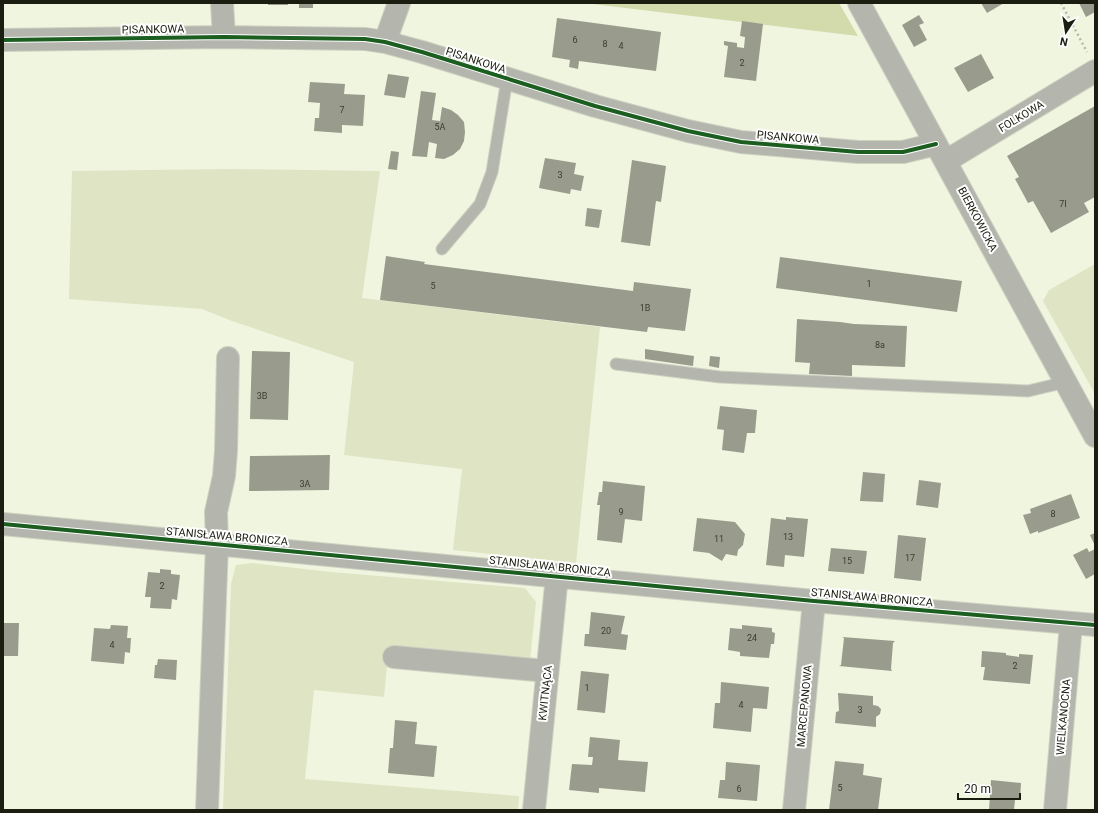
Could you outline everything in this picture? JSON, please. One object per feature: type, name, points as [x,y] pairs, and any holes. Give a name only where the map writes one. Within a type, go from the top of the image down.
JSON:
[{"type":"street","points":[[222,3],[224,37]]},
{"type":"street","points":[[385,42],[399,3]]},
{"type":"street","name":"BIERKOWICKA","points":[[859,3],[1095,436]]},
{"type":"street","name":"PISANKOWA","points":[[3,40],[224,37],[365,39],[385,42],[667,125],[741,142],[858,152],[941,152]]},
{"type":"street","name":"FOLKOWA","points":[[941,152],[1092,62]]},
{"type":"street","name":"STANISŁAWA BRONICZA","points":[[207,810],[217,544],[216,512],[224,476],[226,451],[228,358]]},
{"type":"street","name":"STANISŁAWA BRONICZA","points":[[3,524],[556,575],[814,601],[1095,625]]},
{"type":"street","name":"KWITNĄCA","points":[[534,810],[556,575]]},
{"type":"street","name":"MARCEPANOWA","points":[[794,810],[814,601]]},
{"type":"street","name":"WIELKANOCNA","points":[[1055,810],[1071,624]]},
{"type":"street","points":[[394,657],[547,671]]},
{"type":"lane","points":[[442,249],[480,204],[492,172],[507,79]]},
{"type":"lane","points":[[616,364],[720,377],[1028,391],[1066,382]]},
{"type":"path","points":[[1061,3],[1092,62]]},
{"type":"green space","points":[[584,3],[839,3],[858,36]]},
{"type":"green space","points":[[228,169],[380,171],[362,298],[600,327],[576,563],[453,550],[462,469],[344,455],[354,362],[232,321],[202,309],[69,299],[72,171]]},
{"type":"green space","points":[[1095,264],[1095,394],[1043,301],[1049,290]]},
{"type":"green space","points":[[252,563],[331,572],[525,588],[536,602],[530,660],[389,646],[384,697],[314,690],[305,779],[519,796],[518,810],[223,810],[231,584],[236,565]]},
{"type":"building","points":[[268,3],[288,3],[288,5],[268,5]]},
{"type":"building","points":[[299,3],[313,3],[313,8],[299,8]]},
{"type":"building","points":[[981,3],[1004,3],[987,13]]},
{"type":"building","points":[[1079,3],[1095,3],[1095,12],[1086,17]]},
{"type":"building","points":[[919,15],[924,23],[919,25],[927,40],[914,47],[902,25]]},
{"type":"building","points":[[557,18],[661,32],[656,71],[579,61],[578,69],[569,67],[570,60],[552,57]]},
{"type":"building","points":[[742,21],[763,24],[756,81],[724,77],[728,46],[724,45],[724,41],[737,43],[737,47],[744,48],[745,37],[740,36]]},
{"type":"building","points":[[981,54],[994,78],[968,92],[954,68]]},
{"type":"building","points":[[388,74],[409,77],[405,98],[384,95]]},
{"type":"building","points":[[310,82],[345,84],[344,94],[365,95],[363,126],[342,125],[342,133],[314,131],[315,118],[319,118],[320,103],[308,102]]},
{"type":"building","points":[[421,91],[436,93],[432,120],[440,121],[442,107],[451,110],[464,122],[464,141],[460,149],[453,155],[444,159],[435,158],[437,144],[429,142],[427,157],[412,156]]},
{"type":"building","points":[[1095,106],[1095,197],[1084,203],[1089,212],[1051,233],[1033,201],[1028,203],[1015,179],[1019,177],[1007,156]]},
{"type":"building","points":[[391,151],[399,152],[397,170],[388,169]]},
{"type":"building","points":[[545,158],[576,163],[574,174],[584,176],[581,191],[571,189],[570,194],[539,188]]},
{"type":"building","points":[[632,160],[666,166],[661,202],[656,201],[650,246],[621,242]]},
{"type":"building","points":[[587,208],[602,210],[599,228],[585,226]]},
{"type":"building","points":[[386,256],[425,262],[424,264],[633,291],[634,282],[691,289],[685,331],[648,327],[647,332],[380,300]]},
{"type":"building","points":[[780,257],[962,281],[957,312],[776,288]]},
{"type":"building","points":[[797,319],[854,324],[907,326],[905,367],[852,365],[852,376],[809,374],[810,363],[795,362]]},
{"type":"building","points":[[645,349],[694,356],[693,366],[645,359]]},
{"type":"building","points":[[252,351],[290,352],[288,420],[250,419]]},
{"type":"building","points":[[710,356],[720,357],[719,368],[709,366]]},
{"type":"building","points":[[720,406],[757,410],[755,433],[747,433],[744,453],[722,450],[724,430],[717,429]]},
{"type":"building","points":[[330,455],[329,490],[249,491],[250,456]]},
{"type":"building","points":[[863,472],[885,474],[883,502],[860,501]]},
{"type":"building","points":[[919,480],[941,483],[938,508],[916,505]]},
{"type":"building","points":[[603,481],[645,486],[642,521],[625,519],[622,543],[597,540],[600,505],[597,505],[599,492],[602,492]]},
{"type":"building","points":[[1071,494],[1080,518],[1038,533],[1038,531],[1030,534],[1023,515],[1031,513],[1030,509]]},
{"type":"building","points":[[786,517],[808,519],[804,557],[785,555],[784,567],[766,565],[771,518],[786,520]]},
{"type":"building","points":[[697,518],[735,522],[745,534],[743,545],[738,550],[737,556],[726,554],[722,561],[709,553],[693,551]]},
{"type":"building","points":[[1095,533],[1095,546],[1090,535]]},
{"type":"building","points":[[898,535],[926,538],[921,581],[894,578]]},
{"type":"building","points":[[831,548],[867,551],[864,574],[828,571]]},
{"type":"building","points":[[1087,548],[1089,552],[1095,549],[1095,574],[1086,579],[1073,555]]},
{"type":"building","points":[[160,569],[171,570],[171,574],[180,575],[177,600],[172,599],[171,609],[150,608],[151,597],[145,597],[148,572],[160,573]]},
{"type":"building","points":[[591,612],[625,616],[621,634],[628,635],[626,650],[584,646],[585,634],[589,634]]},
{"type":"building","points":[[3,623],[19,623],[18,656],[3,656]]},
{"type":"building","points":[[111,625],[128,626],[127,638],[131,638],[130,653],[125,652],[124,664],[91,661],[94,628],[110,629]]},
{"type":"building","points":[[742,625],[772,628],[772,632],[775,633],[774,644],[771,644],[769,658],[740,656],[740,652],[728,650],[730,628],[742,629]]},
{"type":"building","points":[[842,637],[895,641],[893,643],[892,671],[839,666],[841,665],[844,638]]},
{"type":"building","points":[[982,651],[1006,653],[1006,655],[1019,657],[1019,654],[1033,655],[1030,684],[983,680],[985,667],[981,667]]},
{"type":"building","points":[[158,659],[177,660],[176,680],[154,678],[155,665],[157,665]]},
{"type":"building","points":[[581,671],[609,674],[605,713],[577,710]]},
{"type":"building","points":[[721,682],[769,687],[767,709],[753,708],[751,732],[713,728],[715,703],[720,703]]},
{"type":"building","points":[[838,693],[873,696],[873,705],[878,706],[881,709],[880,714],[876,717],[876,727],[835,723],[836,712],[839,711]]},
{"type":"building","points":[[395,720],[417,722],[415,744],[437,746],[434,777],[388,773],[390,748],[393,748]]},
{"type":"building","points":[[590,737],[620,740],[618,760],[648,762],[645,792],[599,788],[599,793],[569,790],[572,764],[592,765],[593,757],[588,757]]},
{"type":"building","points":[[835,761],[864,764],[863,775],[882,778],[878,810],[829,810]]},
{"type":"building","points":[[726,762],[760,765],[757,801],[718,798],[720,780],[725,780]]},
{"type":"building","points":[[991,780],[1021,783],[1020,800],[1015,800],[1014,810],[989,810]]},
{"type":"cycle path","points":[[3,40],[224,37],[365,39],[385,42],[422,52],[595,106],[688,131],[741,142],[858,152],[903,152],[936,144]]},
{"type":"cycle path","points":[[3,524],[814,601],[1095,625]]}]
